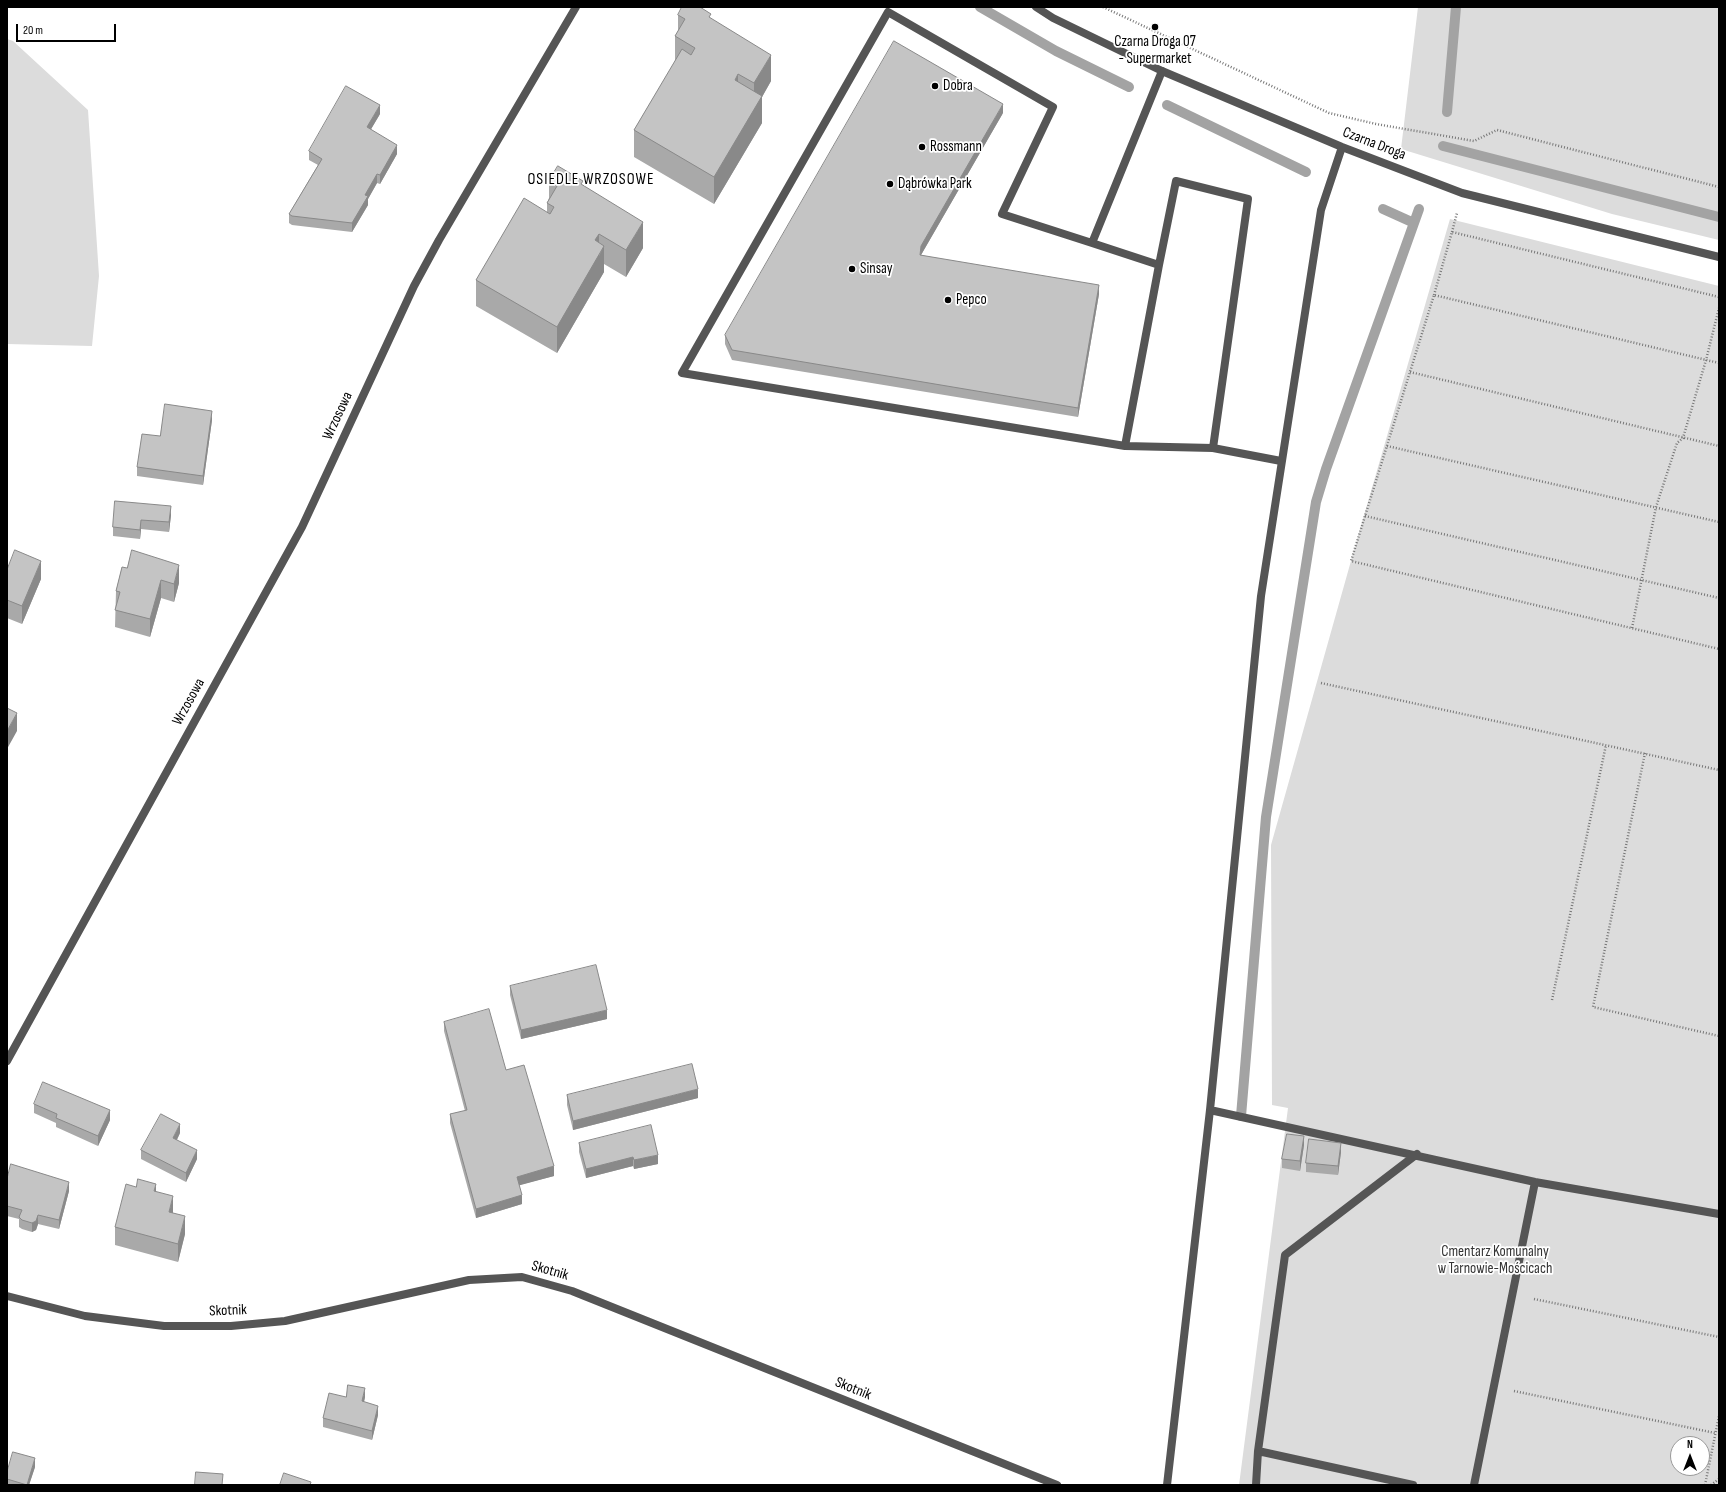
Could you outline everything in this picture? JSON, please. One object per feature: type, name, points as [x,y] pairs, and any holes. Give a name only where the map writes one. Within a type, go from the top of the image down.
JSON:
[{"type":"street","name":"Wrzosowa","points":[[7,1061],[302,526],[414,286],[439,240],[576,7]]},
{"type":"street","name":"Czarna Droga","points":[[1036,7],[1053,18],[1162,71],[1342,147],[1462,193],[1719,258]]},
{"type":"street","points":[[1159,265],[1002,214],[1053,107],[888,12],[682,373],[1125,446],[1213,448],[1281,460]]},
{"type":"street","points":[[1092,242],[1162,71]]},
{"type":"street","points":[[1167,1485],[1210,1110],[1261,596],[1321,210],[1342,147]]},
{"type":"street","points":[[1125,446],[1176,182],[1248,199],[1213,448]]},
{"type":"street","points":[[1210,1110],[1417,1154],[1535,1182],[1719,1214]]},
{"type":"street","points":[[1256,1485],[1258,1451],[1285,1255],[1417,1154]]},
{"type":"street","points":[[1474,1485],[1535,1182]]},
{"type":"street","name":"Skotnik","points":[[7,1296],[85,1316],[156,1325],[231,1326],[285,1321],[469,1280],[522,1277],[572,1292],[1057,1485]]},
{"type":"street","points":[[1258,1451],[1412,1485]]},
{"type":"path","points":[[1104,7],[1328,113],[1376,124],[1474,141],[1497,130],[1719,187]]},
{"type":"path","points":[[1719,297],[1452,232],[1434,295],[1351,561],[1719,649]]},
{"type":"path","points":[[1434,295],[1719,363]]},
{"type":"path","points":[[1632,628],[1656,507],[1677,443],[1683,438],[1706,360],[1719,308]]},
{"type":"path","points":[[1410,372],[1719,446]]},
{"type":"path","points":[[1387,446],[1719,522]]},
{"type":"path","points":[[1365,516],[1719,598]]},
{"type":"path","points":[[1321,683],[1606,744],[1719,770]]},
{"type":"path","points":[[1552,1000],[1606,744]]},
{"type":"path","points":[[1645,753],[1593,1007],[1719,1036]]},
{"type":"path","points":[[1512,1294],[1719,1337]]},
{"type":"path","points":[[1494,1386],[1715,1434]]},
{"type":"path","points":[[1705,1485],[1719,1416]]},
{"type":"path","points":[[1711,1485],[1719,1479]]},
{"type":"green space","points":[[1418,7],[1719,7],[1719,240],[1612,214],[1401,149]]},
{"type":"green space","points":[[7,39],[13,41],[88,110],[99,276],[92,346],[7,344]]},
{"type":"green space","name":"Cmentarz Komunalny w Tarnowie-Mościcach","points":[[1450,219],[1719,286],[1719,1485],[1239,1485],[1288,1108],[1272,1105],[1271,845],[1358,536]]},
{"type":"building","points":[[682,7],[700,7],[711,14],[709,17],[771,55],[754,83],[738,74],[735,80],[762,96],[714,177],[634,130],[682,49],[691,55],[695,48],[675,36],[685,19],[678,15]]},
{"type":"building","name":"Dąbrówka Park","points":[[894,41],[1003,104],[921,246],[920,255],[1099,285],[1078,408],[732,350],[725,335]]},
{"type":"building","points":[[346,86],[380,105],[367,127],[397,145],[380,175],[377,174],[365,195],[368,196],[352,223],[292,216],[289,214],[322,159],[309,151]]},
{"type":"building","points":[[558,166],[583,181],[581,184],[643,222],[626,250],[599,234],[595,240],[604,246],[557,327],[476,280],[524,198],[550,214],[554,207],[547,203],[557,186],[549,181]]},
{"type":"building","points":[[165,404],[212,411],[203,476],[137,467],[142,434],[160,436]]},
{"type":"building","points":[[115,501],[171,506],[169,522],[141,520],[140,530],[113,527]]},
{"type":"building","points":[[15,550],[41,561],[22,606],[7,600],[7,570]]},
{"type":"building","points":[[132,550],[179,565],[174,584],[161,580],[150,619],[115,610],[120,592],[116,591],[122,567],[127,568]]},
{"type":"building","points":[[7,708],[17,713],[7,731]]},
{"type":"building","points":[[596,965],[607,1010],[521,1030],[510,986]]},
{"type":"building","points":[[489,1009],[506,1070],[524,1065],[554,1166],[517,1177],[522,1195],[476,1209],[450,1114],[467,1110],[444,1022]]},
{"type":"building","points":[[692,1064],[698,1089],[573,1121],[567,1095]]},
{"type":"building","points":[[43,1082],[110,1110],[98,1136],[56,1118],[57,1114],[34,1104]]},
{"type":"building","points":[[161,1114],[180,1124],[173,1138],[197,1150],[186,1173],[141,1150]]},
{"type":"building","points":[[651,1125],[658,1155],[634,1160],[633,1157],[586,1169],[579,1143]]},
{"type":"building","points":[[1287,1134],[1304,1136],[1300,1161],[1282,1159]]},
{"type":"building","points":[[1309,1139],[1341,1143],[1338,1166],[1306,1163]]},
{"type":"building","points":[[11,1164],[69,1182],[59,1220],[38,1215],[36,1221],[32,1223],[22,1220],[19,1217],[22,1210],[7,1206],[7,1179]]},
{"type":"building","points":[[138,1179],[156,1184],[154,1191],[173,1196],[169,1212],[185,1216],[178,1244],[115,1227],[126,1184],[136,1187]]},
{"type":"building","points":[[348,1385],[365,1388],[362,1401],[378,1406],[372,1431],[323,1418],[329,1393],[346,1397]]},
{"type":"building","points":[[13,1452],[35,1458],[27,1485],[7,1479],[7,1472]]},
{"type":"building","points":[[196,1472],[223,1474],[222,1485],[195,1485]]},
{"type":"building","points":[[284,1473],[311,1482],[310,1485],[280,1485]]},
{"type":"waterway","points":[[980,7],[1056,51],[1129,87]]},
{"type":"waterway","points":[[1447,112],[1456,7]]},
{"type":"waterway","points":[[1167,105],[1306,172]]},
{"type":"waterway","points":[[1443,146],[1719,217]]},
{"type":"waterway","points":[[1383,209],[1414,223]]},
{"type":"waterway","points":[[1241,1116],[1266,817],[1316,502],[1326,469],[1419,209]]},
{"type":"place","name":"Czarna Droga 07 - Supermarket","points":[[1155,27]]},
{"type":"place","name":"Dobra","points":[[935,86]]},
{"type":"place","name":"Rossmann","points":[[922,147]]},
{"type":"place","name":"Dąbrówka Park","points":[[890,184]]},
{"type":"place","name":"Sinsay","points":[[852,269]]},
{"type":"place","name":"Pepco","points":[[948,300]]},
{"type":"district","name":"OSIEDLE WRZOSOWE","points":[[591,180]]}]
